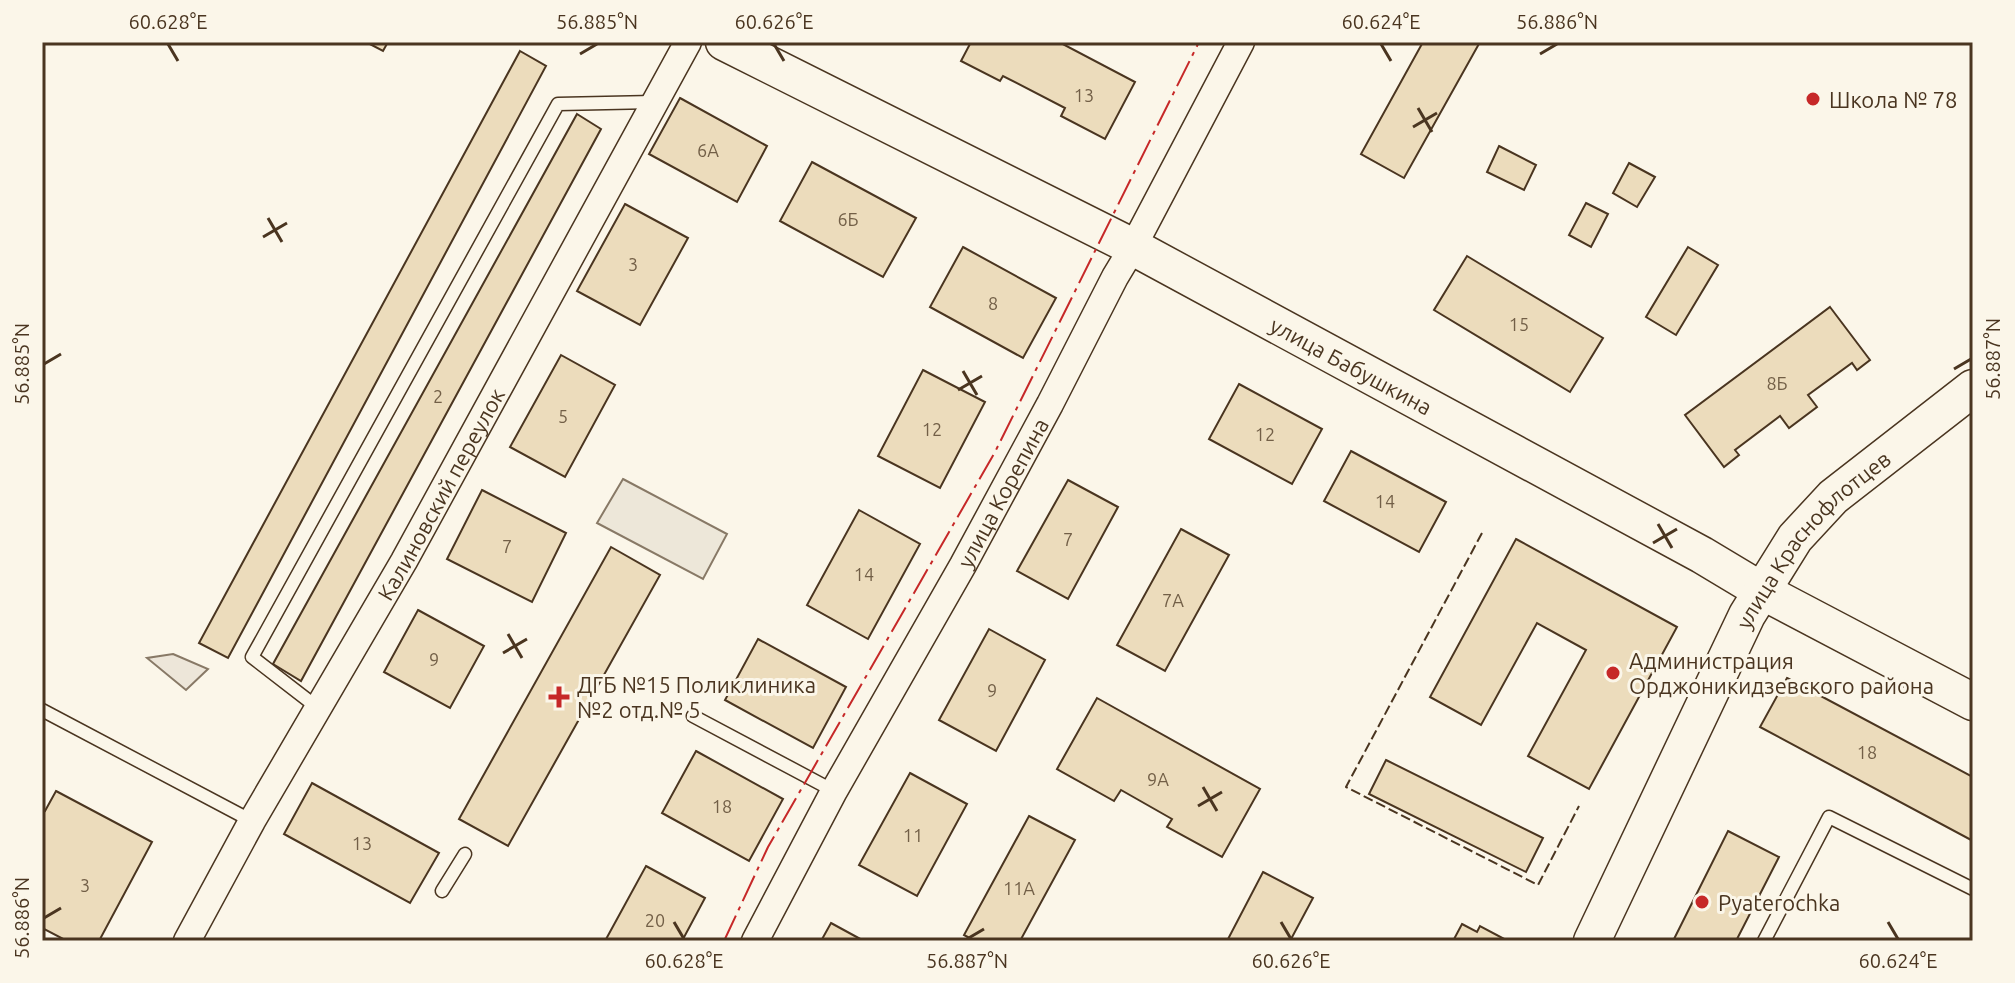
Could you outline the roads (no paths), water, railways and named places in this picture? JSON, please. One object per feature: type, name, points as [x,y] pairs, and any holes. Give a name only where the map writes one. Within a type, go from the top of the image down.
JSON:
[{"type":"street","name":"Калиновский переулок","points":[[187,941],[252,821],[404,561],[688,42]]},
{"type":"street","name":"улица Бабушкина","points":[[724,42],[1133,247],[1702,555],[1762,591],[1973,702]]},
{"type":"street","name":"улица Корепина","points":[[755,941],[834,791],[970,552],[1241,42]]},
{"type":"street","name":"улица Краснофлотцев","points":[[1592,941],[1747,615],[1795,538],[1833,497],[1973,388]]},
{"type":"lane","points":[[318,708],[252,657],[519,173],[558,104],[655,102]]},
{"type":"lane","points":[[42,710],[252,821]]},
{"type":"lane","points":[[693,716],[834,791]]},
{"type":"lane","points":[[1764,941],[1829,817],[1973,889]]},
{"type":"lane","points":[[442,891],[465,854]]},
{"type":"place","name":"Школа № 78","points":[[1813,99]]},
{"type":"place","name":"Администрация Орджоникидзевского района","points":[[1613,673]]},
{"type":"place","name":"ДГБ №15 Поликлиника №2 отд.№ 5","points":[[559,697]]},
{"type":"place","name":"Pyaterochka","points":[[1702,902]]}]
